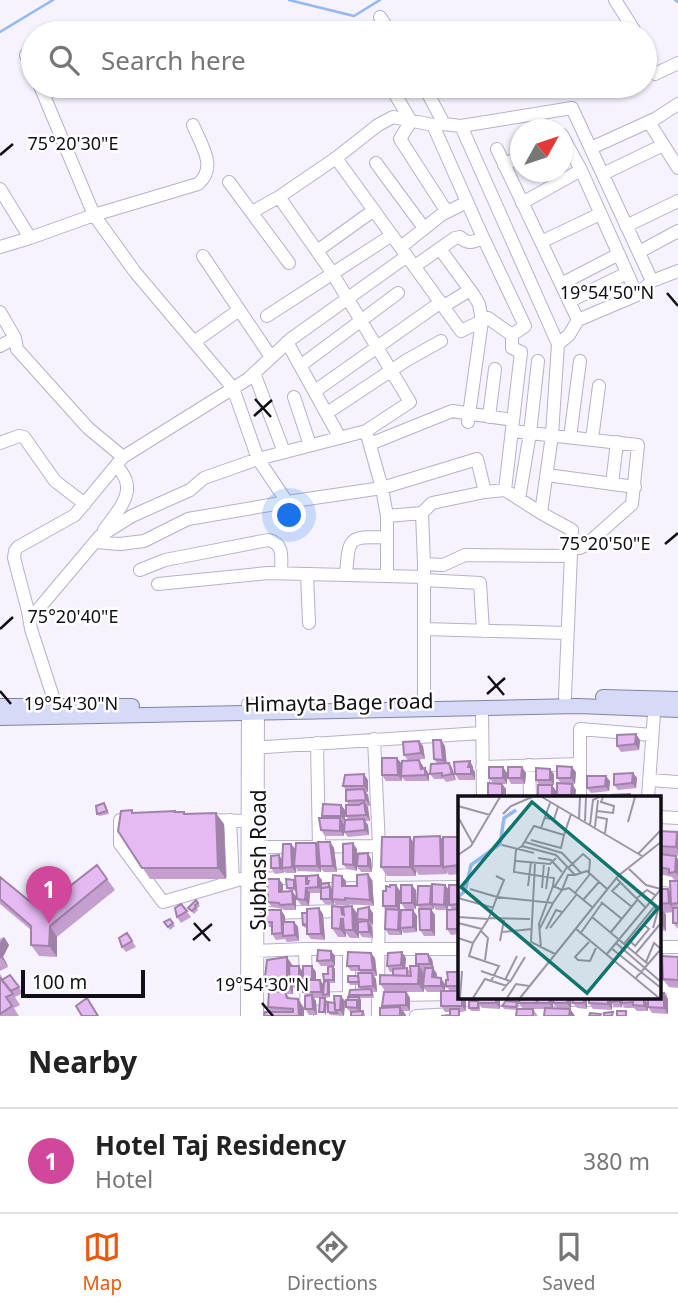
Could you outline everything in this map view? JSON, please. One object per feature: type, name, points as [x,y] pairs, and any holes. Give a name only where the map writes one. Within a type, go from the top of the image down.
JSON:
[{"type":"main road","name":"Himayta Bage road","points":[[0,706],[253,709],[424,700],[565,697],[655,704],[678,699]]},
{"type":"main road","points":[[0,718],[253,709],[655,704],[678,710]]},
{"type":"street","points":[[615,0],[628,21]]},
{"type":"street","points":[[380,17],[383,21]]},
{"type":"street","points":[[657,73],[678,63]]},
{"type":"street","points":[[45,98],[94,215],[135,272],[233,388],[258,459],[287,502]]},
{"type":"street","points":[[397,98],[411,121]]},
{"type":"street","points":[[428,98],[467,202],[525,326]]},
{"type":"street","points":[[591,148],[649,122],[678,104]]},
{"type":"street","points":[[252,212],[279,197],[336,158],[378,124],[393,117],[461,126],[572,108],[652,281]]},
{"type":"street","points":[[411,121],[400,139],[447,212]]},
{"type":"street","points":[[649,122],[670,148],[678,168]]},
{"type":"street","points":[[0,247],[198,184],[205,178],[208,163],[193,125]]},
{"type":"street","points":[[461,126],[558,344],[552,435],[541,513]]},
{"type":"street","points":[[603,174],[670,148]]},
{"type":"street","points":[[497,149],[578,320]]},
{"type":"street","points":[[573,152],[637,295]]},
{"type":"street","points":[[336,158],[461,331],[488,318],[512,335]]},
{"type":"street","points":[[504,165],[510,162]]},
{"type":"street","points":[[376,163],[424,228]]},
{"type":"street","points":[[522,203],[581,170]]},
{"type":"street","points":[[229,182],[289,263]]},
{"type":"street","points":[[0,189],[30,239]]},
{"type":"street","points":[[98,539],[132,516],[190,490],[204,478],[258,459],[366,431],[410,402],[348,299],[279,197]]},
{"type":"street","points":[[626,226],[678,201]]},
{"type":"street","points":[[56,706],[31,629],[14,558],[18,547],[75,515],[120,461],[248,379],[287,342],[407,256],[424,228],[467,202]]},
{"type":"street","points":[[317,251],[374,210]]},
{"type":"street","points":[[541,242],[600,214]]},
{"type":"street","points":[[639,253],[678,231]]},
{"type":"street","points":[[267,316],[392,235]]},
{"type":"street","points":[[407,256],[440,249],[458,236],[467,243],[483,238]]},
{"type":"street","points":[[440,249],[479,304],[482,321],[469,418]]},
{"type":"street","points":[[561,284],[619,254]]},
{"type":"street","points":[[202,256],[271,358]]},
{"type":"street","points":[[558,344],[569,335],[578,320],[637,295],[652,281],[678,271]]},
{"type":"street","points":[[570,301],[627,273]]},
{"type":"street","points":[[315,391],[442,304],[470,290]]},
{"type":"street","points":[[300,366],[398,293]]},
{"type":"street","points":[[194,342],[239,310]]},
{"type":"street","points":[[0,312],[15,338],[17,349],[120,461],[127,483],[127,493],[121,506],[98,539],[30,619]]},
{"type":"street","points":[[512,335],[544,316]]},
{"type":"street","points":[[505,490],[521,352],[512,348],[512,335]]},
{"type":"street","points":[[0,346],[15,338]]},
{"type":"street","points":[[327,413],[441,341]]},
{"type":"street","points":[[287,342],[340,438]]},
{"type":"street","points":[[519,499],[538,361]]},
{"type":"street","points":[[570,437],[580,361]]},
{"type":"street","points":[[476,366],[519,373]]},
{"type":"street","points":[[489,416],[495,369]]},
{"type":"street","points":[[254,373],[284,452]]},
{"type":"street","points":[[592,439],[599,386]]},
{"type":"street","points":[[294,397],[310,445]]},
{"type":"street","points":[[370,444],[452,411],[460,411],[469,418],[489,416],[530,433],[638,445],[634,501],[630,508],[586,545],[571,552],[465,555],[424,574]]},
{"type":"street","points":[[366,431],[387,516],[387,576]]},
{"type":"street","points":[[0,443],[19,436],[24,437],[55,481],[85,504]]},
{"type":"street","points":[[612,484],[617,442]]},
{"type":"street","points":[[98,539],[120,544],[144,541],[188,519],[382,488],[477,459],[485,492]]},
{"type":"street","points":[[547,475],[635,487]]},
{"type":"street","points":[[387,516],[422,513],[432,503],[505,490],[572,530],[565,697]]},
{"type":"street","points":[[422,513],[424,700]]},
{"type":"street","points":[[346,575],[348,548],[352,541],[360,537],[387,537]]},
{"type":"street","points":[[140,570],[165,560],[268,540],[277,542],[281,548],[281,573]]},
{"type":"street","points":[[158,584],[268,573],[387,576],[424,574],[480,583],[483,631]]},
{"type":"street","points":[[307,574],[309,623]]},
{"type":"street","points":[[424,629],[567,633]]},
{"type":"street","points":[[648,796],[655,704]]},
{"type":"street","points":[[482,708],[483,796]]},
{"type":"street","name":"Subhash Road","points":[[247,1016],[252,951],[253,878],[258,847],[253,709]]},
{"type":"street","points":[[580,796],[580,729],[652,735]]},
{"type":"street","points":[[253,748],[481,733]]},
{"type":"street","points":[[374,739],[383,842],[377,874],[378,1016]]},
{"type":"street","points":[[317,743],[319,846]]},
{"type":"street","name":"Subhash Road","points":[[253,748],[248,821],[258,913],[252,951],[257,1016]]},
{"type":"street","points":[[482,767],[580,764]]},
{"type":"street","points":[[529,765],[530,796]]},
{"type":"street","points":[[649,780],[678,782]]},
{"type":"street","points":[[660,817],[678,818]]},
{"type":"street","points":[[134,819],[120,818],[120,844],[163,902],[233,881],[253,878],[377,874]]},
{"type":"street","points":[[189,820],[248,821]]},
{"type":"street","points":[[230,820],[233,881]]},
{"type":"street","points":[[258,847],[383,842]]},
{"type":"street","points":[[660,879],[678,882]]},
{"type":"street","points":[[378,888],[458,887]]},
{"type":"street","points":[[258,913],[378,910]]},
{"type":"street","points":[[660,947],[678,947]]},
{"type":"street","points":[[305,949],[307,1016]]},
{"type":"street","points":[[252,951],[458,949]]},
{"type":"street","points":[[349,950],[349,1016]]},
{"type":"street","points":[[414,1016],[675,1016],[673,991],[668,987],[660,987]]},
{"type":"street","points":[[378,995],[458,994]]},
{"type":"street","points":[[306,999],[349,998]]},
{"type":"building","points":[[636,734],[635,744],[617,746],[617,735]]},
{"type":"building","points":[[433,740],[441,740],[443,760],[434,759]]},
{"type":"building","points":[[419,741],[421,753],[404,755],[403,742]]},
{"type":"building","points":[[382,758],[397,758],[398,775],[382,775]]},
{"type":"building","points":[[419,760],[421,769],[425,768],[425,775],[401,776],[402,761]]},
{"type":"building","points":[[470,761],[468,767],[471,767],[471,774],[455,774],[454,762]]},
{"type":"building","points":[[449,763],[452,774],[430,774],[431,764]]},
{"type":"building","points":[[557,766],[572,767],[571,778],[557,778]]},
{"type":"building","points":[[489,767],[503,767],[503,778],[489,778]]},
{"type":"building","points":[[508,767],[522,767],[521,778],[508,778]]},
{"type":"building","points":[[536,768],[550,769],[550,780],[536,780]]},
{"type":"building","points":[[633,773],[632,783],[614,785],[614,774]]},
{"type":"building","points":[[364,774],[364,786],[343,786],[345,775]]},
{"type":"building","points":[[587,776],[606,776],[605,786],[587,788]]},
{"type":"building","points":[[488,783],[502,784],[502,795],[488,795]]},
{"type":"building","points":[[557,783],[572,784],[571,795],[557,795]]},
{"type":"building","points":[[538,785],[552,785],[552,796],[538,796]]},
{"type":"building","points":[[364,789],[366,800],[346,801],[346,790]]},
{"type":"building","points":[[364,802],[366,815],[346,816],[346,805],[359,805]]},
{"type":"building","points":[[104,803],[107,811],[97,814],[96,806]]},
{"type":"building","points":[[323,804],[341,805],[341,816],[322,816]]},
{"type":"building","points":[[132,810],[132,813],[216,813],[218,868],[142,868],[118,831],[121,811]]},
{"type":"building","points":[[319,818],[340,818],[340,831],[321,830]]},
{"type":"building","points":[[364,819],[365,830],[344,832],[345,820]]},
{"type":"building","points":[[660,831],[677,832],[676,847],[660,846]]},
{"type":"building","points":[[440,836],[441,866],[413,866],[414,837]]},
{"type":"building","points":[[382,837],[410,837],[410,867],[381,867]]},
{"type":"building","points":[[443,837],[458,837],[458,865],[443,867]]},
{"type":"building","points":[[318,842],[330,842],[333,866],[320,866]]},
{"type":"building","points":[[296,843],[316,843],[317,866],[294,866]]},
{"type":"building","points":[[353,843],[353,865],[343,864],[343,844]]},
{"type":"building","points":[[283,844],[291,844],[292,867],[282,868]]},
{"type":"building","points":[[368,853],[368,866],[357,866],[358,854]]},
{"type":"building","points":[[660,854],[676,856],[675,872],[669,873],[669,869],[660,867]]},
{"type":"building","points":[[279,855],[280,868],[271,868],[271,856]]},
{"type":"building","points":[[97,865],[107,879],[50,926],[49,946],[31,945],[31,926],[0,899],[0,877],[33,904],[47,904]]},
{"type":"building","points":[[368,874],[370,900],[332,899],[333,875],[342,876],[342,886],[357,886],[357,875]]},
{"type":"building","points":[[318,875],[318,887],[306,888],[305,900],[297,899],[295,876],[306,876],[308,884],[307,876]]},
{"type":"building","points":[[267,879],[279,879],[279,892],[292,891],[293,904],[268,902]]},
{"type":"building","points":[[286,879],[294,880],[294,888],[287,888]]},
{"type":"building","points":[[670,881],[678,881],[678,903],[671,904]]},
{"type":"building","points":[[329,883],[329,887],[321,888],[321,884]]},
{"type":"building","points":[[432,884],[445,885],[444,905],[432,904]]},
{"type":"building","points":[[390,885],[396,885],[396,906],[383,906],[383,891]]},
{"type":"building","points":[[401,885],[412,885],[412,903],[401,903]]},
{"type":"building","points":[[449,885],[458,885],[458,904],[449,905]]},
{"type":"building","points":[[418,886],[431,886],[430,904],[417,905]]},
{"type":"building","points":[[330,887],[330,899],[321,899],[321,888]]},
{"type":"building","points":[[660,889],[668,889],[669,903],[660,904]]},
{"type":"building","points":[[196,900],[198,903],[192,911],[188,908]]},
{"type":"building","points":[[181,904],[187,911],[177,917],[175,908]]},
{"type":"building","points":[[332,906],[341,907],[344,915],[343,907],[352,906],[353,930],[344,930],[343,919],[340,929],[332,928]]},
{"type":"building","points":[[369,907],[369,920],[357,919],[358,909]]},
{"type":"building","points":[[319,908],[321,934],[307,934],[307,909]]},
{"type":"building","points":[[673,908],[678,908],[678,923],[673,923]]},
{"type":"building","points":[[386,909],[399,910],[398,930],[385,929]]},
{"type":"building","points":[[419,909],[431,909],[431,930],[420,930]]},
{"type":"building","points":[[458,909],[458,929],[447,929],[447,910]]},
{"type":"building","points":[[660,909],[662,909],[660,925]]},
{"type":"building","points":[[261,910],[281,910],[282,933],[272,934],[272,922],[261,922]]},
{"type":"building","points":[[401,910],[413,910],[413,927],[400,928]]},
{"type":"building","points":[[302,913],[307,913],[307,924],[303,925]]},
{"type":"building","points":[[170,919],[173,923],[168,927],[164,922]]},
{"type":"building","points":[[368,921],[369,932],[358,932],[358,922]]},
{"type":"building","points":[[283,922],[294,922],[295,935],[283,936]]},
{"type":"building","points":[[127,933],[132,941],[122,947],[119,938]]},
{"type":"building","points":[[318,950],[331,951],[331,960],[317,961]]},
{"type":"building","points":[[348,952],[371,953],[373,970],[359,970],[359,966],[347,966]]},
{"type":"building","points":[[402,952],[401,965],[387,966],[388,953]]},
{"type":"building","points":[[416,954],[428,954],[430,964],[416,964]]},
{"type":"building","points":[[662,956],[678,957],[678,980],[663,979]]},
{"type":"building","points":[[287,957],[287,985],[264,986],[267,960]]},
{"type":"building","points":[[289,966],[299,966],[299,984],[290,983]]},
{"type":"building","points":[[303,966],[312,966],[312,979],[307,980],[320,980],[321,992],[303,992]]},
{"type":"building","points":[[333,966],[333,980],[324,980],[323,974],[328,974],[328,967]]},
{"type":"building","points":[[410,966],[419,966],[418,984],[380,984],[380,975],[411,976]]},
{"type":"building","points":[[407,968],[407,976],[393,975],[393,969]]},
{"type":"building","points":[[425,968],[433,968],[432,977],[441,978],[441,986],[423,986]]},
{"type":"building","points":[[447,972],[458,972],[458,986],[446,986]]},
{"type":"building","points":[[358,973],[372,973],[373,986],[359,987]]},
{"type":"building","points":[[10,975],[19,987],[11,991],[2,980]]},
{"type":"building","points":[[348,976],[358,976],[359,982],[348,982]]},
{"type":"building","points":[[0,978],[13,994],[6,997],[12,1006],[0,1014]]},
{"type":"building","points":[[328,980],[328,994],[323,995],[324,982]]},
{"type":"building","points":[[371,989],[372,995],[349,995],[350,990]]},
{"type":"building","points":[[269,991],[285,992],[287,998],[298,999],[299,1016],[264,1016],[265,1012],[293,1012],[293,1009],[268,1007]]},
{"type":"building","points":[[441,991],[458,991],[462,1006],[441,1006]]},
{"type":"building","points":[[384,992],[406,992],[406,1005],[382,1006]]},
{"type":"building","points":[[664,993],[664,1008],[648,1007],[648,998],[660,998],[660,994]]},
{"type":"building","points":[[312,995],[313,1009],[305,1009],[305,996]]},
{"type":"building","points":[[334,996],[341,996],[340,1010],[335,1010]]},
{"type":"building","points":[[348,997],[359,997],[359,1003],[357,1000],[348,1000]]},
{"type":"building","points":[[87,998],[98,1016],[82,1016],[76,1006]]},
{"type":"building","points":[[320,998],[325,998],[324,1012],[319,1012]]},
{"type":"building","points":[[478,998],[496,998],[496,1003],[478,1003]]},
{"type":"building","points":[[520,998],[536,998],[537,1003],[519,1003]]},
{"type":"building","points":[[538,998],[549,998],[549,1003],[537,1003]]},
{"type":"building","points":[[554,998],[568,998],[567,1003],[553,1003]]},
{"type":"building","points":[[573,998],[583,998],[584,1003],[573,1003]]},
{"type":"building","points":[[589,998],[608,998],[608,1004],[589,1003]]},
{"type":"building","points":[[622,998],[644,998],[644,1006],[633,1005],[633,1002],[622,1003]]},
{"type":"building","points":[[346,1000],[357,1000],[357,1008],[346,1007]]},
{"type":"building","points":[[469,1001],[478,1001],[478,1008],[469,1008]]},
{"type":"building","points":[[506,1001],[517,1002],[516,1007],[502,1006]]},
{"type":"building","points":[[328,1002],[335,1003],[337,1013],[328,1012]]},
{"type":"building","points":[[400,1007],[400,1016],[380,1016],[380,1008]]},
{"type":"building","points":[[545,1008],[570,1009],[569,1016],[544,1016]]},
{"type":"building","points":[[450,1009],[459,1009],[459,1016],[441,1016],[450,1015]]},
{"type":"building","points":[[517,1009],[533,1009],[533,1016],[516,1016]]},
{"type":"building","points":[[363,1011],[362,1016],[351,1016],[351,1012]]},
{"type":"building","points":[[617,1011],[626,1011],[626,1016],[617,1016]]},
{"type":"waterway","points":[[0,32],[53,0]]},
{"type":"waterway","points":[[289,0],[354,16],[380,0]]},
{"type":"place","name":"Hotel Taj Residency","points":[[49,924]]}]
